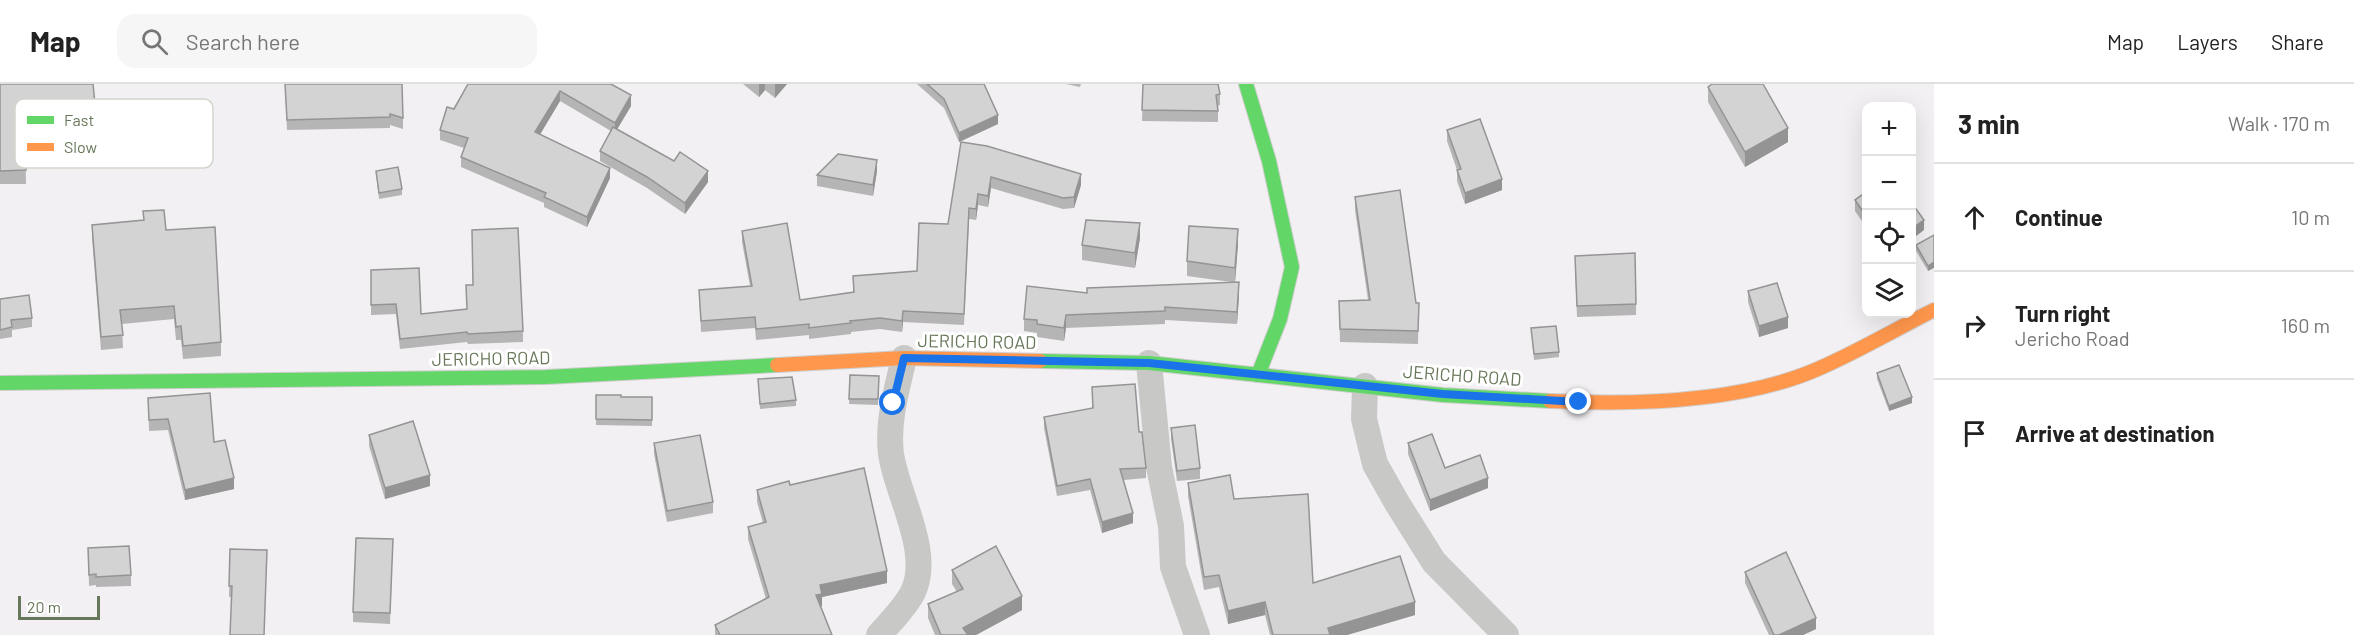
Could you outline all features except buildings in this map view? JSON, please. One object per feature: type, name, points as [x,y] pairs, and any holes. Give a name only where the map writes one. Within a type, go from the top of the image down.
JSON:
[{"type":"street","points":[[1246,84],[1269,161],[1292,267],[1280,319],[1258,375]]},
{"type":"street","name":"JERICHO ROAD","points":[[0,383],[546,377],[904,358],[1149,363],[1443,394],[1579,402],[1665,401],[1755,389],[1819,369],[1934,310]]},
{"type":"street","points":[[879,635],[907,602],[919,578],[919,552],[896,480],[891,452],[890,429],[893,403],[904,358]]},
{"type":"street","points":[[1149,363],[1159,467],[1171,526],[1173,567],[1197,635]]},
{"type":"street","points":[[1365,386],[1364,419],[1375,464],[1397,503],[1434,562],[1506,635]]},
{"type":"traffic: fast","points":[[1246,84],[1269,161],[1292,267],[1280,319],[1258,375]]},
{"type":"traffic: fast","points":[[1040,361],[1149,363],[1443,395],[1550,401]]},
{"type":"traffic: fast","points":[[0,383],[546,377],[777,365]]},
{"type":"traffic: slow","points":[[1550,401],[1652,402],[1723,395],[1757,388],[1789,380],[1820,368],[1934,310]]},
{"type":"traffic: slow","points":[[777,365],[904,358],[1040,361]]},
{"type":"route","points":[[893,403],[904,358],[1149,363],[1443,394],[1579,402]]}]
